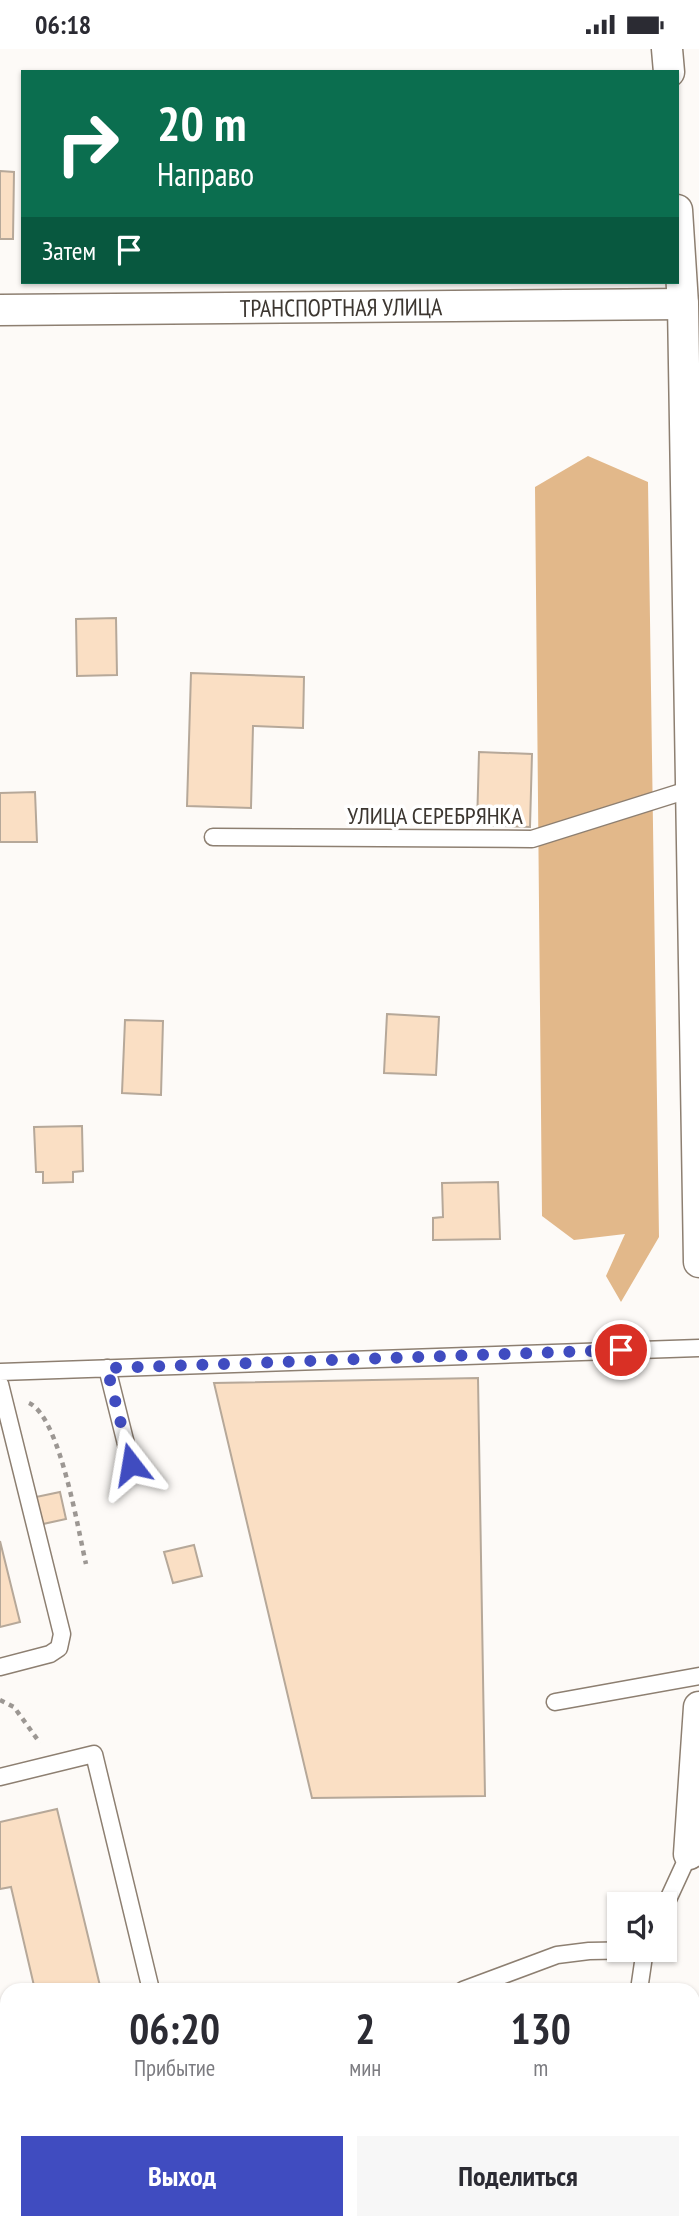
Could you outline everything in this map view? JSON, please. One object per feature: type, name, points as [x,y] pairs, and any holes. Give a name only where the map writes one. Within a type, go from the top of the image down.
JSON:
[{"type":"street","points":[[667,49],[669,70]]},
{"type":"street","points":[[679,241],[683,304],[699,1262]]},
{"type":"street","name":"ТРАНСПОРТНАЯ УЛИЦА","points":[[0,310],[683,304]]},
{"type":"street","points":[[694,1858],[699,1707]]},
{"type":"lane","name":"УЛИЦА СЕРЕБРЯНКА","points":[[214,837],[533,839],[691,789]]},
{"type":"lane","points":[[0,1372],[699,1348]]},
{"type":"lane","points":[[107,1368],[131,1464]]},
{"type":"lane","points":[[0,1384],[62,1634],[59,1648],[50,1654],[0,1667]]},
{"type":"lane","points":[[555,1702],[699,1677]]},
{"type":"lane","points":[[0,1777],[94,1754],[148,1983]]},
{"type":"lane","points":[[673,1892],[694,1858]]},
{"type":"lane","points":[[482,1983],[557,1955],[607,1951]]},
{"type":"lane","points":[[640,1983],[643,1962]]},
{"type":"path","points":[[4,1401],[22,1400],[35,1406],[46,1419],[57,1445],[86,1564]]},
{"type":"path","points":[[0,1700],[15,1707],[54,1764]]},
{"type":"shaded area","points":[[588,456],[648,482],[659,1237],[621,1302],[606,1276],[625,1234],[574,1240],[542,1216],[535,487]]},
{"type":"building","points":[[0,171],[14,172],[13,239],[0,239]]},
{"type":"building","points":[[116,618],[117,675],[77,676],[76,619]]},
{"type":"building","points":[[191,673],[304,677],[303,728],[253,726],[251,808],[187,806]]},
{"type":"building","points":[[479,752],[532,754],[530,827],[477,825]]},
{"type":"building","points":[[35,792],[37,842],[0,842],[0,793]]},
{"type":"building","points":[[387,1014],[439,1017],[436,1075],[384,1073]]},
{"type":"building","points":[[125,1020],[163,1021],[161,1095],[122,1093]]},
{"type":"building","points":[[82,1126],[83,1171],[73,1172],[73,1182],[43,1183],[43,1172],[36,1172],[34,1127]]},
{"type":"building","points":[[498,1182],[500,1239],[433,1240],[433,1218],[443,1217],[442,1183]]},
{"type":"building","points":[[478,1378],[485,1796],[312,1798],[214,1383]]},
{"type":"building","points":[[60,1492],[66,1519],[43,1524],[36,1497]]},
{"type":"building","points":[[0,1541],[20,1622],[0,1627]]},
{"type":"building","points":[[194,1545],[202,1576],[173,1583],[164,1552]]},
{"type":"building","points":[[57,1809],[99,1983],[33,1983],[11,1887],[0,1889],[0,1822]]},
{"type":"route","points":[[131,1464],[107,1368],[621,1350]]}]
